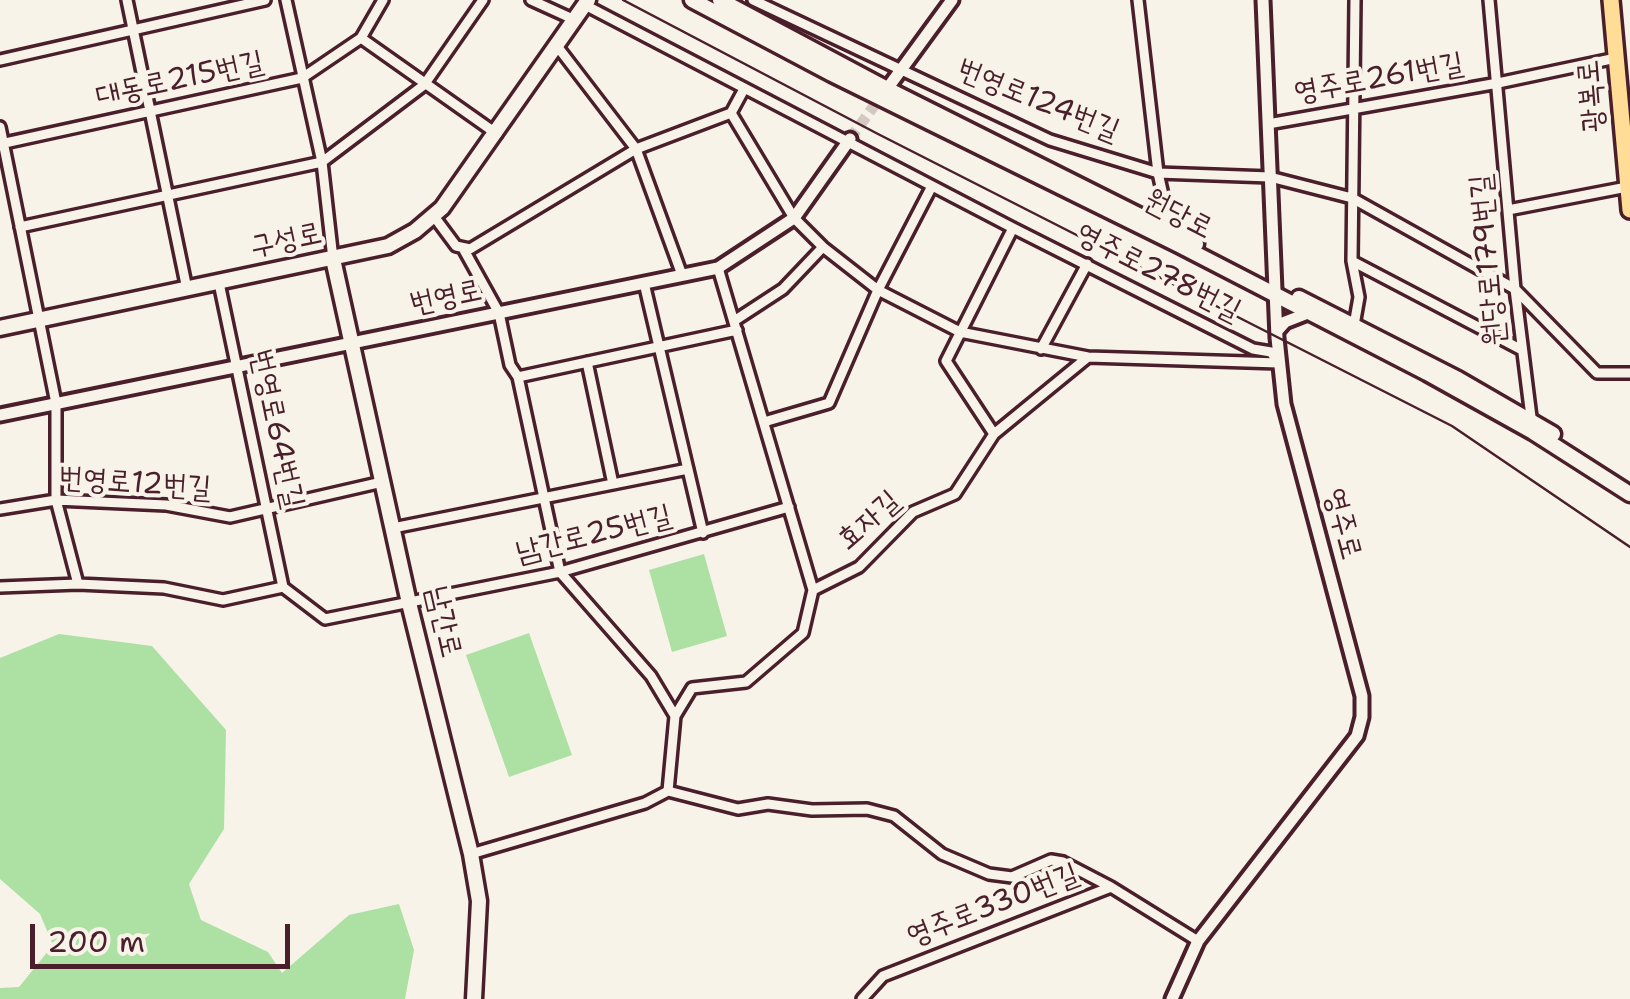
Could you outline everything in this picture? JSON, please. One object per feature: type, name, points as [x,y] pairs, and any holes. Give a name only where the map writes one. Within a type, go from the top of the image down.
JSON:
[{"type":"main road","name":"원당로","points":[[692,0],[832,74],[1353,330],[1532,425],[1630,485]]},
{"type":"main road","name":"원당로","points":[[720,0],[887,89],[1171,230],[1308,313],[1353,330]]},
{"type":"main road","name":"광복로","points":[[1611,0],[1630,210]]},
{"type":"main road","name":"구성로","points":[[0,328],[388,246],[433,216],[497,134],[586,3]]},
{"type":"main road","name":"남간로","points":[[333,259],[409,603],[471,854],[479,901],[474,999]]},
{"type":"main road","name":"원당로","points":[[1532,425],[1630,494]]},
{"type":"street","points":[[128,0],[186,288]]},
{"type":"street","points":[[0,60],[264,0]]},
{"type":"street","points":[[286,0],[322,162],[333,259]]},
{"type":"street","name":"대동로215번길","points":[[2,144],[302,78],[360,38],[383,0]]},
{"type":"street","points":[[20,227],[322,162],[424,84],[483,0]]},
{"type":"street","points":[[531,0],[574,20]]},
{"type":"street","name":"번영로124번길","points":[[753,0],[1050,140],[1158,173],[1270,177],[1352,198],[1514,289],[1597,373],[1630,372]]},
{"type":"street","points":[[887,89],[952,0]]},
{"type":"street","points":[[1138,0],[1158,173],[1171,230]]},
{"type":"street","name":"영주로","points":[[1172,999],[1198,941],[1358,736],[1362,717],[1362,696],[1284,404],[1277,331],[1263,0]]},
{"type":"street","points":[[1353,330],[1358,282],[1352,261],[1355,0]]},
{"type":"street","name":"원당로179번길","points":[[1489,0],[1514,289],[1532,425]]},
{"type":"street","name":"영주로278번길","points":[[586,3],[1013,228],[1253,349],[1271,352],[1279,362]]},
{"type":"street","points":[[360,38],[497,134]]},
{"type":"street","points":[[557,46],[636,149],[682,275]]},
{"type":"street","name":"영주로261번길","points":[[1268,124],[1616,58]]},
{"type":"street","points":[[464,250],[496,235],[636,149],[731,113],[744,89]]},
{"type":"street","points":[[731,113],[794,218],[823,247],[878,290],[960,332],[1088,357],[1279,362]]},
{"type":"street","points":[[0,127],[56,403],[56,500],[78,584]]},
{"type":"street","name":"번영로","points":[[0,414],[718,268],[794,218],[849,140]]},
{"type":"street","points":[[764,422],[829,403],[878,290],[932,186]]},
{"type":"street","points":[[1508,210],[1629,196]]},
{"type":"street","points":[[433,216],[456,246],[464,250],[499,313],[510,365],[518,377],[560,572],[651,676],[675,716]]},
{"type":"street","points":[[994,434],[946,361],[1013,228]]},
{"type":"street","points":[[518,377],[735,326],[783,289],[823,247]]},
{"type":"street","points":[[1352,261],[1522,350]]},
{"type":"street","points":[[1041,349],[1087,264]]},
{"type":"street","points":[[668,792],[675,716],[692,688],[746,682],[802,633],[814,590],[718,268]]},
{"type":"street","name":"번영로64번길","points":[[219,283],[283,586]]},
{"type":"street","points":[[644,283],[703,533]]},
{"type":"street","points":[[1277,331],[1292,318],[1308,313]]},
{"type":"street","name":"효자길","points":[[814,590],[860,567],[913,512],[955,494],[994,434],[1088,357]]},
{"type":"street","points":[[587,362],[613,484]]},
{"type":"street","points":[[393,528],[688,469]]},
{"type":"street","name":"번영로12번길","points":[[0,509],[56,500],[166,505],[230,517],[382,482]]},
{"type":"street","name":"남간로25번길","points":[[409,603],[560,572],[789,507]]},
{"type":"street","points":[[0,587],[78,584],[164,588],[223,600],[283,586],[325,619],[409,603]]},
{"type":"street","points":[[471,854],[645,803],[668,792],[738,809],[768,804],[812,810],[868,809],[894,816],[942,854],[989,874],[1012,877],[1051,860],[1063,862],[1111,887]]},
{"type":"street","name":"영주로330번길","points":[[862,999],[884,976],[1111,887],[1198,941]]},
{"type":"green space","points":[[704,554],[727,636],[672,652],[649,570]]},
{"type":"green space","points":[[529,633],[572,755],[509,777],[466,655]]},
{"type":"green space","points":[[59,634],[152,646],[226,730],[224,829],[189,884],[201,920],[268,952],[282,973],[349,915],[399,904],[414,950],[405,999],[0,999],[0,988],[19,987],[53,945],[40,914],[0,879],[0,658]]},
{"type":"tunnel","points":[[850,139],[884,92]]},
{"type":"railway","points":[[623,0],[1452,426],[1630,547]]}]
